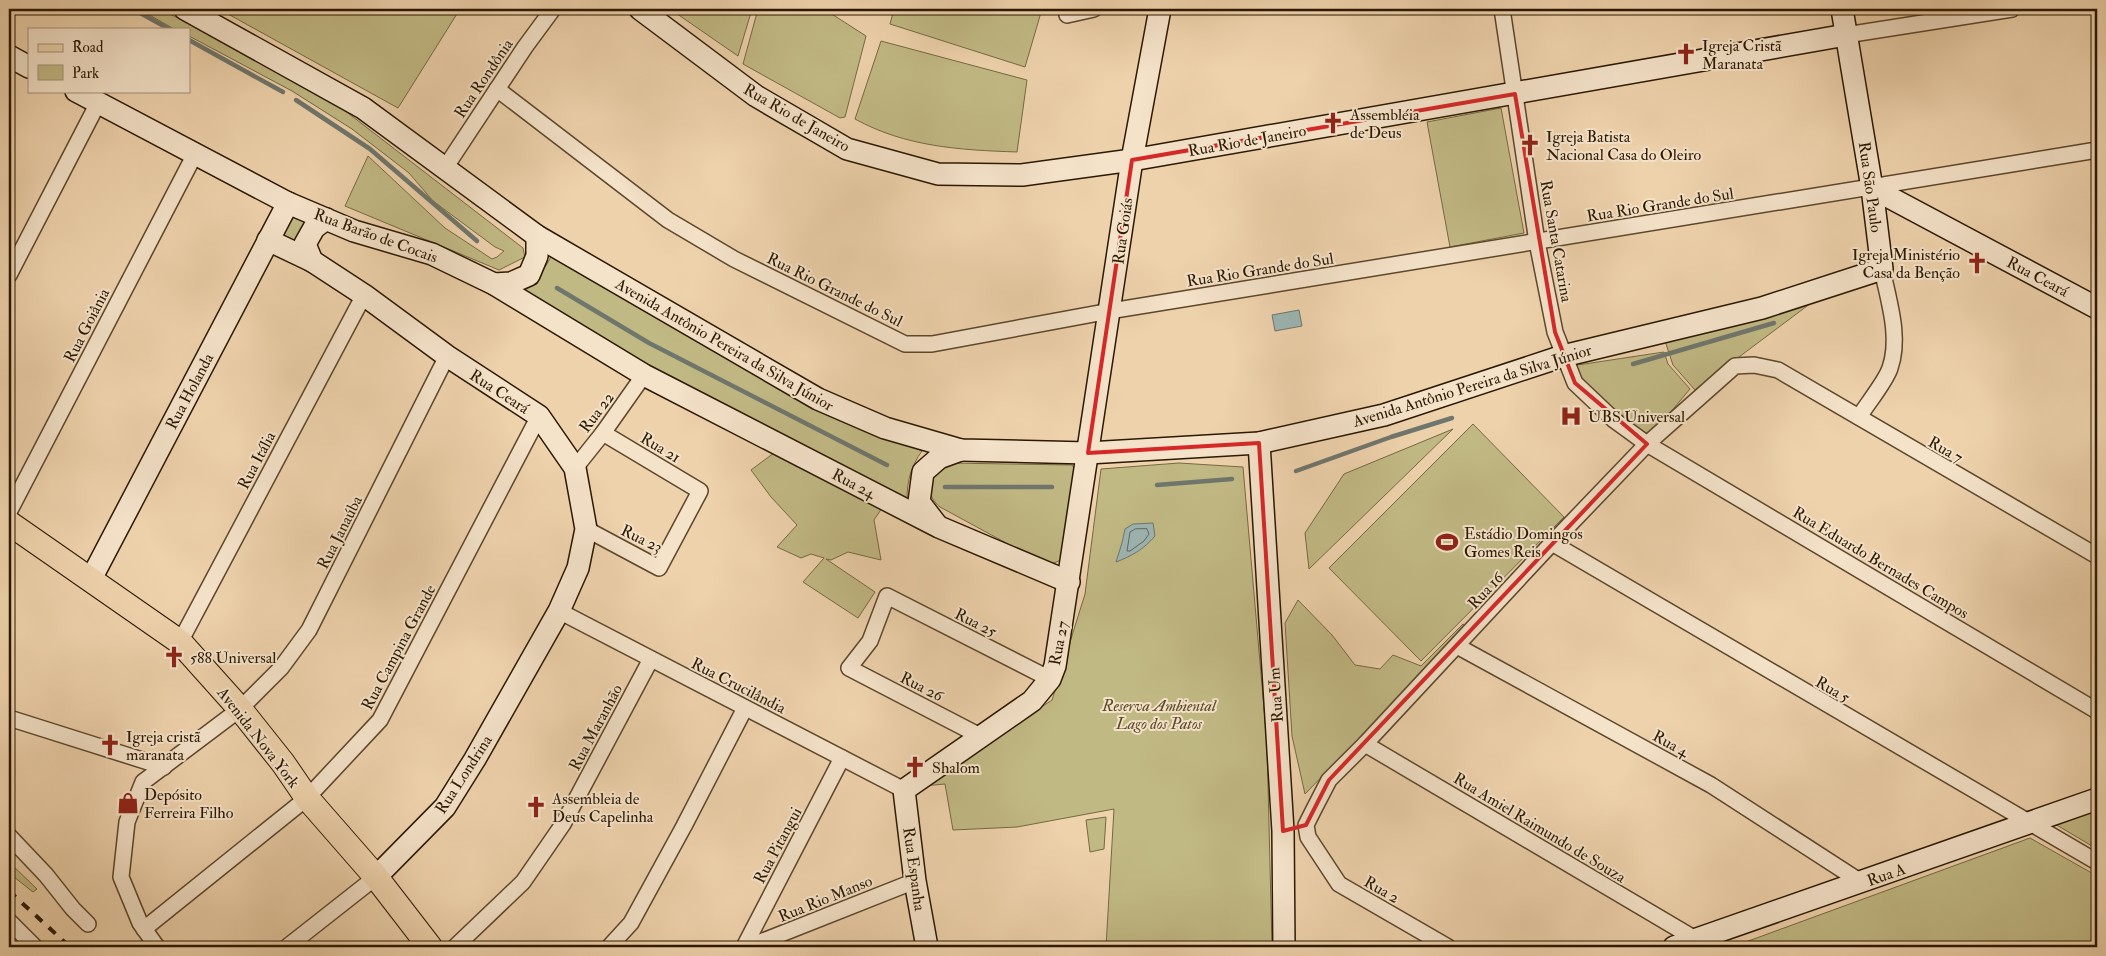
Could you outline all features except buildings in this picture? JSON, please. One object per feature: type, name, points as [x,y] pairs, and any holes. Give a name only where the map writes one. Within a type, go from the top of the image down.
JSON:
[{"type":"main road","name":"Avenida Nova York","points":[[9,523],[180,642],[240,709],[284,764],[307,798],[376,877],[430,947]]},
{"type":"street","name":"Avenida Antônio Pereira da Silva Júnior","points":[[185,9],[363,108],[537,236],[818,399],[885,428],[961,450],[1088,453],[1259,443],[1384,415],[1563,356],[1762,308],[1882,269]]},
{"type":"street","name":"Rua Rondônia","points":[[445,168],[553,9]]},
{"type":"street","name":"Rua Rio de Janeiro","points":[[640,9],[756,96],[847,150],[938,174],[1022,176],[1132,160],[1846,35],[2012,9]]},
{"type":"street","points":[[1067,15],[1094,9]]},
{"type":"street","name":"Rua Goiás","points":[[1088,453],[1132,160],[1160,9]]},
{"type":"street","name":"Rua Santa Catarina","points":[[1502,9],[1537,242],[1555,332],[1575,383],[1614,420],[1647,444]]},
{"type":"street","name":"Rua São Paulo","points":[[1842,9],[1872,188],[1882,269],[1893,326],[1894,352],[1890,369],[1859,416]]},
{"type":"street","points":[[9,56],[28,66]]},
{"type":"street","name":"Rua Rio Grande do Sul","points":[[497,89],[668,220],[734,259],[905,344],[932,344],[1110,311],[2097,150]]},
{"type":"street","name":"Rua Barão de Cocais","points":[[78,92],[288,203],[354,231],[432,254],[494,284],[644,375]]},
{"type":"street","points":[[9,275],[98,103]]},
{"type":"street","name":"Rua Goiânia","points":[[9,512],[195,154]]},
{"type":"street","name":"Rua Ceará","points":[[1872,188],[2097,308]]},
{"type":"street","name":"Rua Holanda","points":[[91,579],[288,203]]},
{"type":"street","points":[[312,261],[305,244],[314,228],[326,219]]},
{"type":"street","points":[[494,284],[510,283],[529,275],[537,256],[537,236]]},
{"type":"street","name":"Rua Ceará","points":[[268,240],[312,261],[364,295],[447,356],[539,416],[574,468],[586,530],[578,568],[559,612]]},
{"type":"street","name":"Rua Itália","points":[[180,642],[364,295]]},
{"type":"street","name":"Rua Janaúba","points":[[157,947],[144,930],[121,877],[127,822],[143,782],[240,709],[281,668],[310,630],[447,356]]},
{"type":"street","name":"Rua 16","points":[[1306,825],[1330,780],[1647,444],[1735,366],[1754,365],[1778,370]]},
{"type":"street","name":"Rua 7","points":[[1778,370],[1859,416],[1903,445],[2097,556]]},
{"type":"street","name":"Rua 22","points":[[574,468],[603,433],[644,375]]},
{"type":"street","name":"Rua 24","points":[[644,375],[939,527],[1068,582]]},
{"type":"street","name":"Rua Campina Grande","points":[[144,930],[307,798],[380,720],[539,416]]},
{"type":"street","name":"Rua 21","points":[[603,433],[700,491]]},
{"type":"street","name":"Rua Um","points":[[1259,443],[1283,831],[1284,947]]},
{"type":"street","name":"Rua Eduardo Bernades Campos","points":[[1647,444],[2097,711]]},
{"type":"street","points":[[939,527],[919,502],[923,472],[939,458],[961,450]]},
{"type":"street","name":"Rua 27","points":[[904,790],[1032,701],[1050,679],[1055,666],[1088,453]]},
{"type":"street","name":"Rua 23","points":[[586,530],[659,568],[700,491]]},
{"type":"street","name":"Rua 5","points":[[1552,544],[2097,862]]},
{"type":"street","name":"Rua 25","points":[[849,668],[870,641],[887,596],[1050,679]]},
{"type":"street","name":"Rua Crucilândia","points":[[559,612],[904,790]]},
{"type":"street","name":"Rua Londrina","points":[[287,947],[376,877],[445,807],[475,759],[559,612]]},
{"type":"street","name":"Rua 4","points":[[1457,646],[1711,785],[1861,882]]},
{"type":"street","name":"Rua Maranhão","points":[[455,947],[523,882],[563,824],[651,659]]},
{"type":"street","name":"Rua 26","points":[[849,668],[980,736]]},
{"type":"street","points":[[609,947],[630,923],[746,708]]},
{"type":"street","points":[[9,718],[164,767]]},
{"type":"street","name":"Rua Amiel Raimundo de Souza","points":[[1365,744],[1697,940]]},
{"type":"street","name":"Rua Pitangui","points":[[744,947],[842,758]]},
{"type":"street","name":"Rua Espanha","points":[[904,790],[915,881],[927,947]]},
{"type":"street","name":"Rua A","points":[[1674,947],[2097,799]]},
{"type":"street","points":[[1283,831],[1306,825]]},
{"type":"street","name":"Rua 2","points":[[1306,825],[1308,837],[1313,846],[1339,884],[1448,947]]},
{"type":"street","points":[[9,836],[88,924]]},
{"type":"street","name":"Rua Rio Manso","points":[[748,947],[915,881]]},
{"type":"street","points":[[9,921],[35,947]]},
{"type":"highlighted area","points":[[1515,94],[1555,332],[1575,383],[1647,444],[1329,780],[1306,825],[1283,831],[1259,443],[1088,453],[1132,160]]},
{"type":"green space","points":[[139,9],[161,9],[335,103],[523,248],[525,257],[499,270],[345,206],[368,156],[445,228],[492,259],[504,251],[495,247],[433,201],[409,173],[352,129],[292,91],[190,37],[190,28],[172,28]]},
{"type":"green space","points":[[219,9],[460,9],[398,108]]},
{"type":"green space","points":[[670,9],[752,9],[738,56]]},
{"type":"green space","points":[[758,9],[824,9],[866,36],[845,117],[840,118],[743,64]]},
{"type":"green space","points":[[894,9],[1042,9],[1025,67],[890,24]]},
{"type":"green space","points":[[881,41],[1027,80],[1017,152],[954,148],[914,141],[894,136],[855,119]]},
{"type":"green space","points":[[1501,108],[1524,233],[1450,247],[1427,122]]},
{"type":"green space","points":[[292,210],[312,220],[300,245],[279,235]]},
{"type":"green space","points":[[552,254],[862,426],[922,451],[910,474],[907,499],[639,363],[519,289],[539,274]]},
{"type":"green space","points":[[1811,303],[1695,390],[1673,365],[1665,341]]},
{"type":"green space","points":[[1664,352],[1668,364],[1690,389],[1648,439],[1582,389],[1571,366]]},
{"type":"green space","name":"Estádio Domingos Gomes Reis","points":[[1473,424],[1564,517],[1421,661],[1329,568]]},
{"type":"green space","points":[[1453,429],[1309,569],[1305,533],[1344,474]]},
{"type":"green space","points":[[778,450],[884,505],[874,520],[881,560],[848,552],[831,560],[826,559],[875,592],[858,618],[803,582],[824,558],[811,554],[801,558],[777,547],[797,525],[771,497],[751,470]]},
{"type":"green space","points":[[948,463],[1072,465],[1076,471],[1061,560],[1054,563],[1043,563],[940,507],[931,495],[931,483],[933,473]]},
{"type":"green space","name":"Reserva Ambiental Lago dos Patos","points":[[1179,463],[1243,467],[1267,743],[1272,947],[1106,947],[1114,809],[1017,827],[953,830],[945,784],[923,786],[1052,700],[1085,594],[1101,469]]},
{"type":"green space","points":[[1298,600],[1332,635],[1355,665],[1380,669],[1393,655],[1421,666],[1463,624],[1467,627],[1305,794],[1292,736],[1285,623]]},
{"type":"green space","points":[[2097,809],[2097,849],[2055,824]]},
{"type":"green space","points":[[1106,817],[1104,849],[1090,852],[1086,820]]},
{"type":"green space","points":[[2030,838],[2097,876],[2097,947],[1732,947]]},
{"type":"green space","points":[[9,859],[11,864],[37,889],[33,892],[9,873]]},
{"type":"water","points":[[1299,310],[1302,326],[1275,331],[1272,315]]},
{"type":"water","points":[[1153,523],[1155,536],[1151,541],[1137,552],[1116,562],[1125,529],[1133,524]]},
{"type":"waterway","points":[[133,9],[167,28]]},
{"type":"waterway","points":[[190,41],[283,92]]},
{"type":"waterway","points":[[296,100],[370,149],[477,241]]},
{"type":"waterway","points":[[557,288],[649,343],[887,465]]},
{"type":"waterway","points":[[1633,364],[1774,323]]},
{"type":"waterway","points":[[1296,471],[1391,437],[1452,418]]},
{"type":"waterway","points":[[1157,485],[1232,479]]},
{"type":"waterway","points":[[945,487],[1052,487]]},
{"type":"railway","points":[[9,891],[70,947]]},
{"type":"place","name":"Igreja Cristã Maranata","points":[[1686,54]]},
{"type":"place","name":"Assembléia de Deus","points":[[1333,123]]},
{"type":"place","name":"Igreja Batista Nacional Casa do Oleiro","points":[[1530,145]]},
{"type":"place","name":"Igreja Ministério Casa da Benção","points":[[1977,263]]},
{"type":"place","name":"UBS Universal","points":[[1571,416]]},
{"type":"place","name":"Estádio Domingos Gomes Reis","points":[[1447,542]]},
{"type":"place","name":"588 Universal","points":[[174,657]]},
{"type":"place","name":"Igreja cristã maranata","points":[[110,745]]},
{"type":"place","name":"Shalom","points":[[915,767]]},
{"type":"place","name":"Depósito Ferreira Filho","points":[[128,803]]},
{"type":"place","name":"Assembleia de Deus Capelinha","points":[[536,807]]}]
